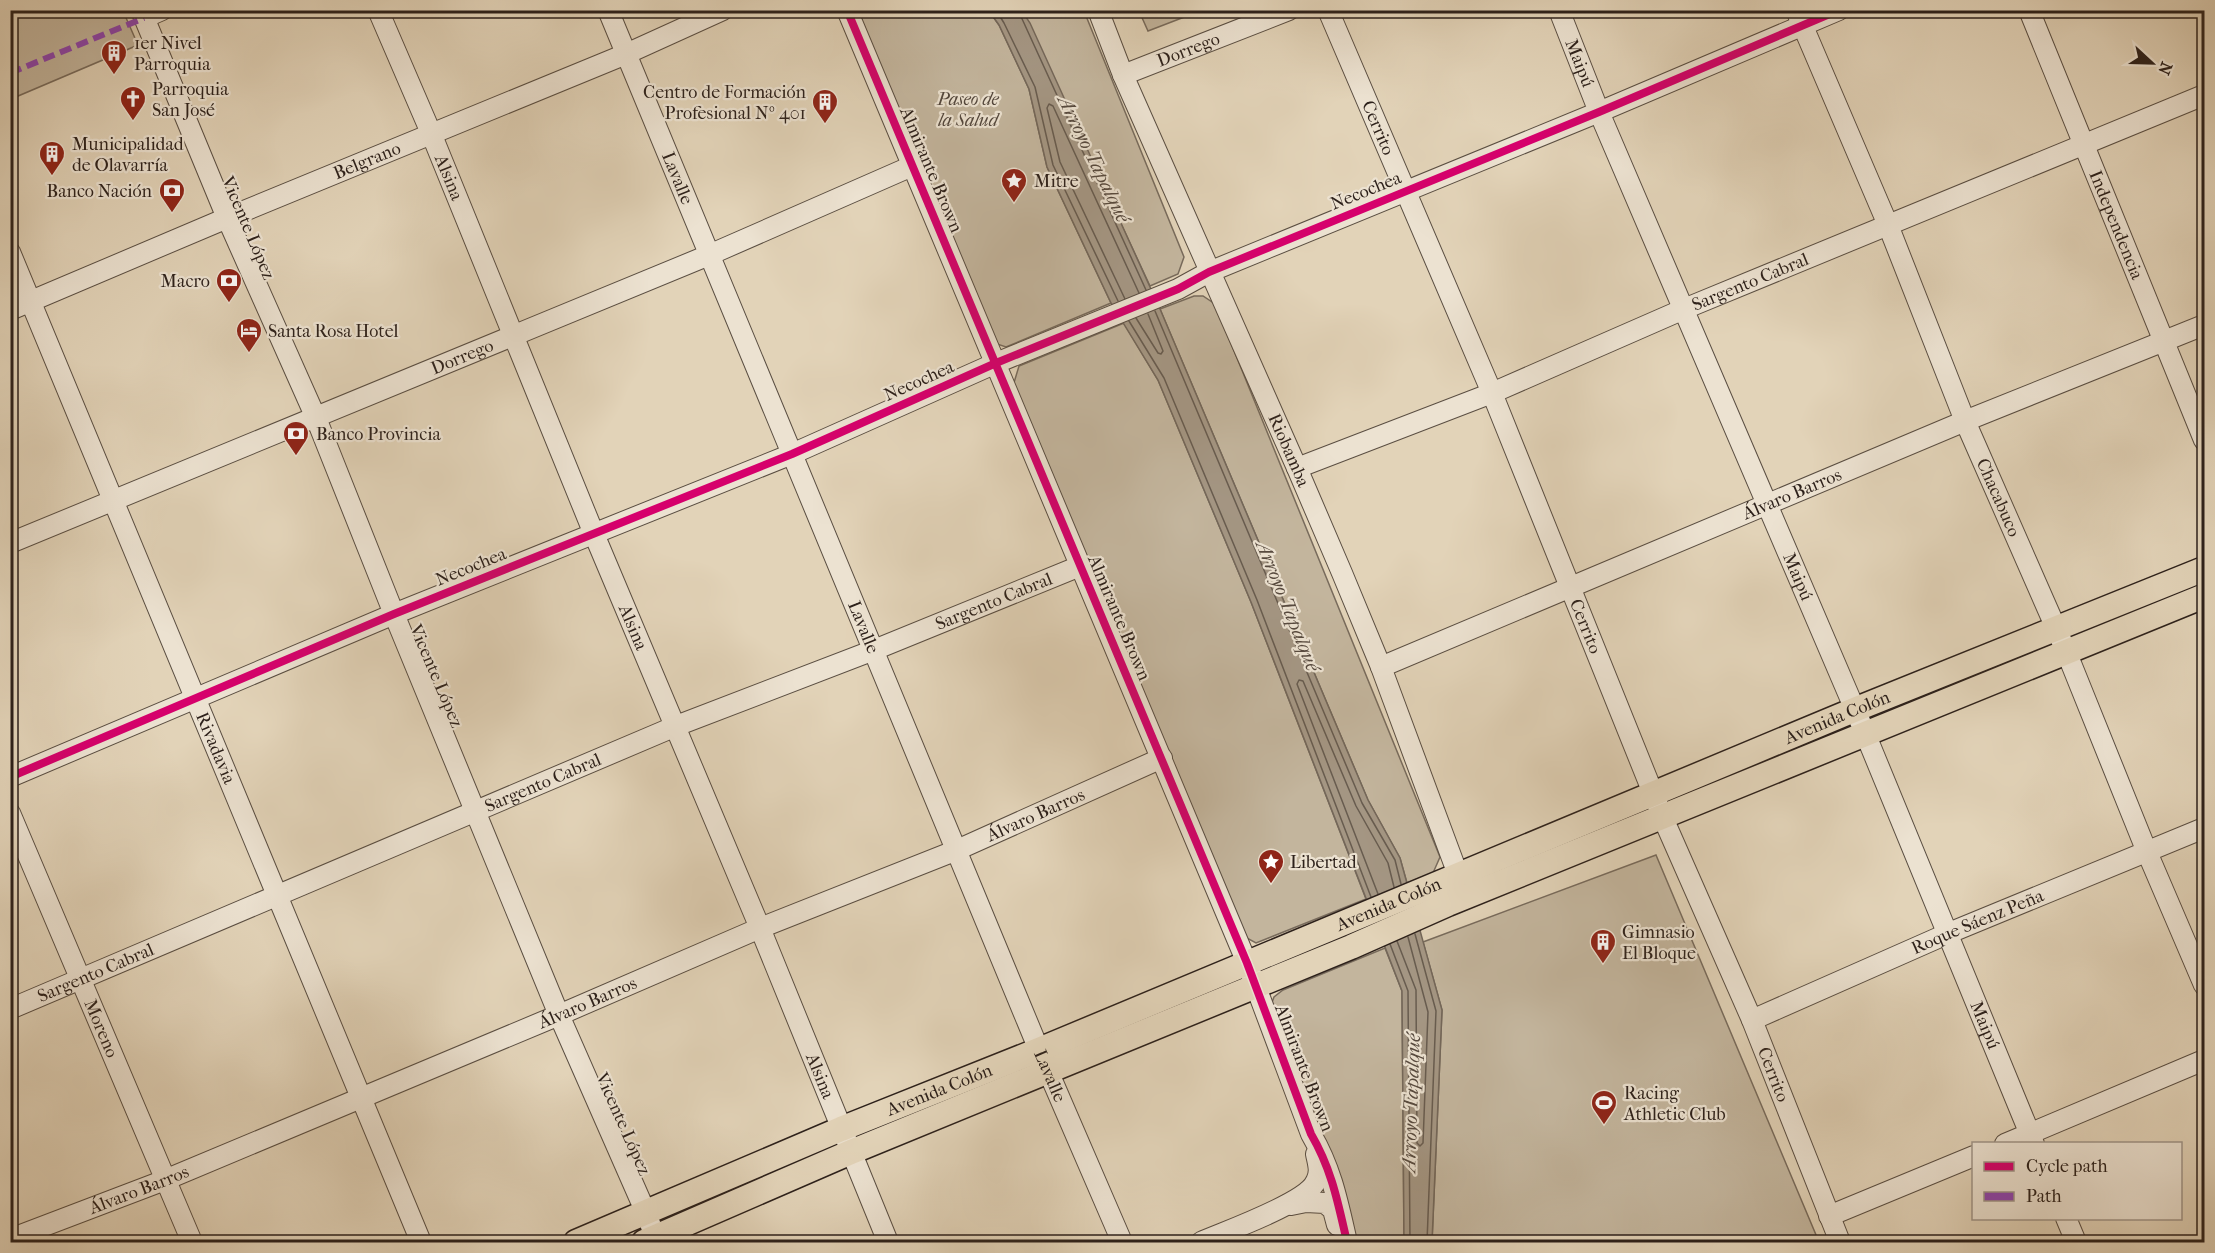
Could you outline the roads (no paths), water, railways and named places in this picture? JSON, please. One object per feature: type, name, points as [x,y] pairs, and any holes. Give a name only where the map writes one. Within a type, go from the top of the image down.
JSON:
[{"type":"main road","name":"Avenida Colón","points":[[652,1241],[851,1152],[1351,947],[1451,891],[1654,793],[2205,569]]},
{"type":"main road","name":"Avenida Colón","points":[[576,1242],[841,1129],[1039,1050],[1341,924],[1451,891],[1663,818],[1865,733],[2205,596]]},
{"type":"street","name":"Alsina","points":[[378,10],[431,133],[512,336],[760,928],[888,1242]]},
{"type":"street","name":"Lavalle","points":[[608,10],[1039,1050],[1122,1242]]},
{"type":"street","name":"Belgrano","points":[[10,310],[431,133],[626,54],[723,10]]},
{"type":"street","name":"Almirante Brown","points":[[847,10],[1247,963],[1311,1134],[1324,1156],[1336,1190],[1346,1242]]},
{"type":"street","name":"Riobamba","points":[[1098,10],[1123,75],[1298,468],[1381,667],[1451,891]]},
{"type":"street","name":"Dorrego","points":[[1123,75],[1289,10]]},
{"type":"street","name":"Cerrito","points":[[1328,10],[1492,393],[1663,818],[1752,1020],[1840,1242]]},
{"type":"street","name":"Maipú","points":[[1559,10],[1599,112],[1865,733],[2032,1138]]},
{"type":"street","name":"Necochea","points":[[10,777],[394,614],[792,454],[996,363],[1178,289],[1209,272],[1599,112],[1799,18],[1839,10]]},
{"type":"street","name":"Independencia","points":[[2029,10],[2205,440]]},
{"type":"street","name":"Vicente López","points":[[149,13],[227,218],[316,418],[559,1015],[646,1213],[652,1241]]},
{"type":"street","name":"Chacabuco","points":[[1799,18],[1888,225],[1965,422],[2066,651],[2147,852],[2205,985]]},
{"type":"street","name":"Sargento Cabral","points":[[1298,468],[1492,393],[1684,309],[2205,95]]},
{"type":"street","name":"Dorrego","points":[[10,543],[709,255],[912,166]]},
{"type":"street","name":"Rivadavia","points":[[10,252],[421,1242]]},
{"type":"street","name":"Álvaro Barros","points":[[1381,667],[1767,504],[2205,325]]},
{"type":"street","name":"Sargento Cabral","points":[[10,1009],[676,726],[874,650],[1080,566]]},
{"type":"street","name":"Álvaro Barros","points":[[10,1239],[165,1180],[760,928],[957,850],[1162,758]]},
{"type":"street","name":"Moreno","points":[[10,813],[192,1242]]},
{"type":"street","name":"Roque Sáenz Peña","points":[[1752,1020],[1948,933],[2205,828]]},
{"type":"street","points":[[2010,1142],[2032,1138],[2205,1060]]},
{"type":"street","points":[[1202,1242],[1282,1207],[1311,1190],[1320,1170],[1311,1134]]},
{"type":"street","points":[[1829,1216],[1972,1157]]},
{"type":"street","points":[[1282,1207],[1306,1202],[1324,1203],[1333,1210],[1346,1242]]},
{"type":"street","points":[[2067,1220],[2076,1242]]},
{"type":"water","name":"Arroyo Tapalqué","points":[[989,11],[1022,11],[1030,23],[1160,309],[1368,800],[1400,858],[1442,1010],[1432,1242],[1404,1242],[1402,991],[1251,602],[1158,380],[1111,303],[1047,167],[1029,89],[999,25]]},
{"type":"place","name":"1er Nivel Parroquia","points":[[114,76]]},
{"type":"place","name":"Parroquia San José","points":[[133,122]]},
{"type":"place","name":"Centro de Formación Profesional Nº 401","points":[[825,125]]},
{"type":"place","name":"Municipalidad de Olavarría","points":[[52,177]]},
{"type":"place","name":"Mitre","points":[[1014,204]]},
{"type":"place","name":"Banco Nación","points":[[172,214]]},
{"type":"place","name":"Macro","points":[[229,304]]},
{"type":"place","name":"Santa Rosa Hotel","points":[[249,354]]},
{"type":"place","name":"Banco Provincia","points":[[296,457]]},
{"type":"place","name":"Libertad","points":[[1271,885]]},
{"type":"place","name":"Gimnasio El Bloque","points":[[1603,965]]},
{"type":"place","name":"Racing Athletic Club","points":[[1604,1126]]},
{"type":"park label","name":"Paseo de la Salud","points":[[968,109]]}]
